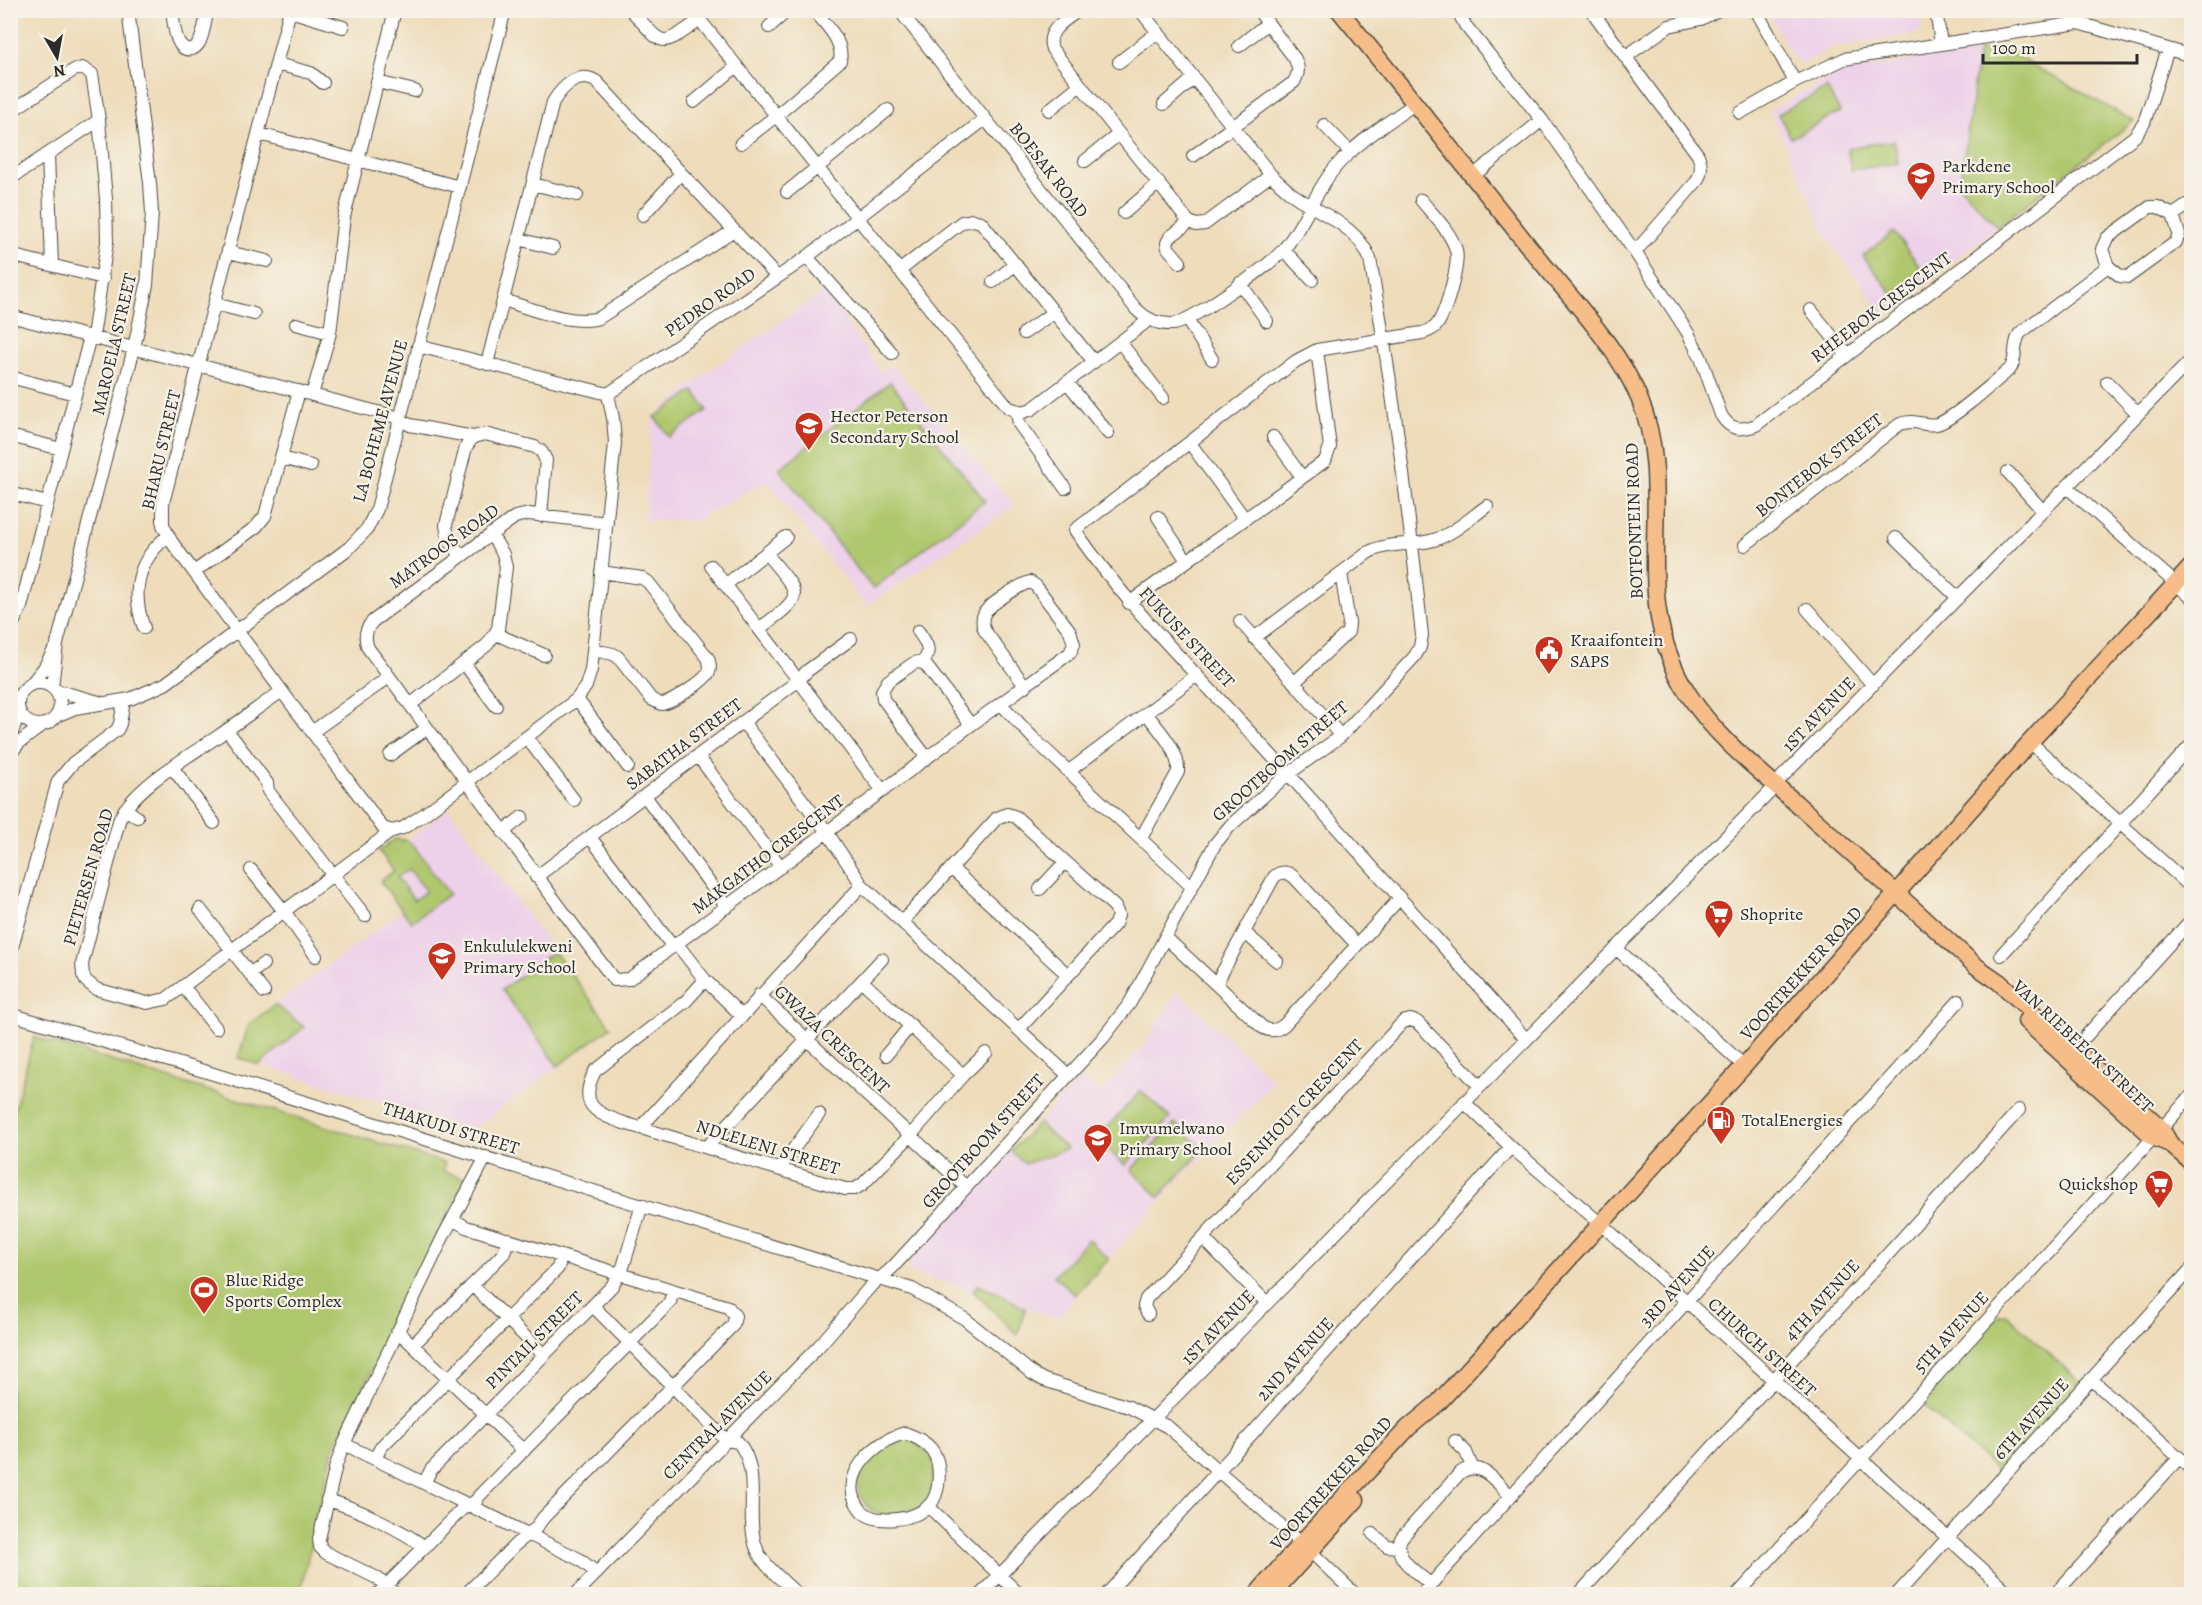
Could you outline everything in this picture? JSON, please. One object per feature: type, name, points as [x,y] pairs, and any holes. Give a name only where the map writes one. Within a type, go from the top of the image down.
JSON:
[{"type":"main road","name":"BOTFONTEIN ROAD","points":[[1339,10],[1590,322],[1621,363],[1639,397],[1649,424],[1654,452],[1656,593],[1664,638],[1681,682],[1697,708],[1746,759],[1898,894]]},
{"type":"main road","name":"VOORTREKKER ROAD","points":[[1257,1594],[1306,1548],[1421,1428],[1438,1403],[1744,1066],[2030,742],[2192,566]]},
{"type":"main road","name":"VAN RIEBEECK STREET","points":[[1898,894],[1978,968],[1992,989],[2192,1163]]},
{"type":"main road","name":"VOORTREKKER ROAD","points":[[1272,1594],[1306,1548]]},
{"type":"street","name":"MAROELA STREET","points":[[53,688],[57,644],[134,348],[147,285],[152,213],[150,183],[128,10]]},
{"type":"street","points":[[172,10],[180,44],[185,49],[190,49],[200,41],[208,10]]},
{"type":"street","points":[[312,395],[330,333],[344,217],[395,10]]},
{"type":"street","name":"LA BOHEME AVENUE","points":[[56,716],[75,708],[142,695],[165,684],[349,548],[362,536],[371,523],[505,10]]},
{"type":"street","points":[[631,10],[657,39],[664,41],[673,39],[696,15],[1005,405],[1017,412],[1032,408],[1150,319],[1167,324],[1188,320],[1284,250],[1310,205],[1338,164],[1350,152],[1416,104]]},
{"type":"street","points":[[769,27],[788,10]]},
{"type":"street","points":[[741,143],[840,61],[840,47],[834,35],[814,10]]},
{"type":"street","name":"BOESAK ROAD","points":[[899,10],[1136,309],[1150,319]]},
{"type":"street","points":[[1079,10],[1055,28],[1050,41],[1052,49],[1190,222],[1196,225],[1205,224],[1271,175]]},
{"type":"street","name":"GROOTBOOM STREET","points":[[881,1278],[1120,1018],[1215,844],[1230,826],[1288,774],[1341,736],[1415,656],[1420,647],[1422,635],[1412,544],[1384,340],[1367,250],[1350,230],[1291,193],[1271,175],[1140,10]]},
{"type":"street","points":[[1193,156],[1294,82],[1299,72],[1295,59],[1258,10]]},
{"type":"street","name":"RHEEBOK CRESCENT","points":[[1461,10],[1461,17],[1465,25],[1542,120],[1635,252],[1688,333],[1701,358],[1726,423],[1733,428],[1746,429],[1756,425],[2134,136],[2144,123],[2168,49]]},
{"type":"street","points":[[1591,10],[1698,154],[1701,164],[1701,173],[1697,181],[1635,252]]},
{"type":"street","points":[[1626,57],[1669,26],[1701,19],[1718,10]]},
{"type":"street","points":[[1756,10],[1795,82]]},
{"type":"street","points":[[1936,10],[1941,44]]},
{"type":"street","name":"BHARU STREET","points":[[343,27],[290,11],[164,503],[162,519],[168,536],[194,572],[383,828],[392,831]]},
{"type":"street","points":[[1740,113],[1795,82],[1844,59],[1941,44],[2078,17],[2192,56]]},
{"type":"street","points":[[1239,46],[1268,23]]},
{"type":"street","points":[[1119,62],[1158,32]]},
{"type":"street","points":[[277,64],[311,73],[323,83]]},
{"type":"street","points":[[694,102],[736,66]]},
{"type":"street","points":[[10,112],[74,70],[82,68],[90,71],[93,77],[99,120],[106,226],[106,259],[94,330],[75,394],[21,607],[10,629]]},
{"type":"street","points":[[487,364],[553,102],[561,90],[571,82],[586,78],[597,82],[777,277]]},
{"type":"street","points":[[1164,104],[1194,78]]},
{"type":"street","points":[[377,82],[415,91]]},
{"type":"street","points":[[1049,110],[1080,85]]},
{"type":"street","points":[[787,192],[888,110]]},
{"type":"street","name":"PEDRO ROAD","points":[[608,394],[807,257],[985,119]]},
{"type":"street","points":[[10,179],[99,120]]},
{"type":"street","points":[[1473,176],[1542,120]]},
{"type":"street","points":[[1324,124],[1350,152]]},
{"type":"street","points":[[259,134],[460,187]]},
{"type":"street","points":[[1085,161],[1119,134]]},
{"type":"street","points":[[48,154],[52,265]]},
{"type":"street","points":[[643,214],[681,173]]},
{"type":"street","points":[[1124,213],[1159,183]]},
{"type":"street","points":[[532,184],[577,195]]},
{"type":"street","name":"FUKUSE STREET","points":[[1421,200],[1454,245],[1458,260],[1442,314],[1434,327],[1422,333],[1317,350],[1296,361],[1075,530],[1103,572],[1129,603],[1288,774],[1526,1039]]},
{"type":"street","points":[[2173,215],[2192,202]]},
{"type":"street","points":[[2150,207],[2158,207],[2173,215],[2178,238],[2133,275],[2120,276],[2108,266],[2102,249],[2107,238],[2150,207]]},
{"type":"street","points":[[899,271],[962,222],[973,220],[985,225],[1094,362]]},
{"type":"street","points":[[1180,262],[1168,248],[1167,243],[1170,237],[1190,222]]},
{"type":"street","points":[[503,300],[566,318],[592,320],[606,315],[734,230]]},
{"type":"street","points":[[519,239],[553,248]]},
{"type":"street","points":[[1284,250],[1312,280]]},
{"type":"street","points":[[228,252],[267,261]]},
{"type":"street","points":[[10,255],[103,278]]},
{"type":"street","points":[[807,257],[892,353]]},
{"type":"street","points":[[993,282],[1016,264]]},
{"type":"street","name":"BONTEBOK STREET","points":[[1745,545],[1900,424],[1912,421],[1937,424],[1951,416],[2010,369],[2014,359],[2015,343],[2020,333],[2108,266]]},
{"type":"street","points":[[1240,283],[1267,321]]},
{"type":"street","points":[[215,304],[254,314]]},
{"type":"street","points":[[1811,310],[1847,355]]},
{"type":"street","points":[[1024,333],[1054,312]]},
{"type":"street","points":[[10,316],[393,416],[410,425],[473,437],[484,434],[535,447],[541,451],[546,460],[541,516]]},
{"type":"street","points":[[1188,320],[1212,359]]},
{"type":"street","points":[[296,324],[330,333]]},
{"type":"street","points":[[1120,342],[1162,398]]},
{"type":"street","points":[[418,346],[608,394],[614,418],[615,442],[589,678],[577,699],[628,767]]},
{"type":"street","points":[[1129,603],[1325,461],[1330,447],[1317,350]]},
{"type":"street","name":"1ST AVENUE","points":[[981,1594],[2192,360]]},
{"type":"street","points":[[10,377],[75,394]]},
{"type":"street","points":[[1067,382],[1108,433]]},
{"type":"street","points":[[2106,382],[2138,414]]},
{"type":"street","points":[[194,572],[256,527],[265,516],[299,392]]},
{"type":"street","points":[[1017,412],[1019,424],[1065,488]]},
{"type":"street","points":[[10,436],[61,449]]},
{"type":"street","points":[[461,556],[448,538],[446,525],[466,447],[473,437]]},
{"type":"street","points":[[1273,437],[1302,477]]},
{"type":"street","points":[[1190,443],[1245,519]]},
{"type":"street","points":[[282,458],[311,466]]},
{"type":"street","points":[[2007,472],[2043,511]]},
{"type":"street","points":[[2067,487],[2192,598]]},
{"type":"street","points":[[10,493],[47,502]]},
{"type":"street","points":[[1254,638],[1376,548],[1440,538],[1487,506]]},
{"type":"street","name":"MATROOS ROAD","points":[[467,782],[366,644],[365,634],[369,625],[490,534],[519,515],[606,523]]},
{"type":"street","points":[[1158,517],[1187,561]]},
{"type":"street","points":[[410,705],[491,642],[496,634],[506,567],[502,554],[490,534]]},
{"type":"street","points":[[144,628],[137,603],[143,567],[153,549],[168,536]]},
{"type":"street","points":[[725,585],[786,537]]},
{"type":"street","points":[[1896,538],[1958,598]]},
{"type":"street","points":[[759,629],[790,606],[795,595],[792,585],[766,553]]},
{"type":"street","points":[[711,566],[883,791]]},
{"type":"street","points":[[593,650],[616,655],[651,699],[661,704],[672,701],[705,678],[710,669],[708,658],[648,582],[642,578],[601,572]]},
{"type":"street","points":[[1294,683],[1348,632],[1349,623],[1341,573]]},
{"type":"street","name":"MAKGATHO CRESCENT","points":[[467,782],[614,980],[629,979],[1070,653],[1074,644],[1070,631],[1036,586],[1030,582],[1019,587],[986,611],[982,621],[985,631],[1025,686]]},
{"type":"street","points":[[1807,609],[1873,685]]},
{"type":"street","points":[[1240,621],[1341,736]]},
{"type":"street","points":[[918,631],[927,643],[928,650],[927,657],[922,663]]},
{"type":"street","points":[[496,634],[544,655]]},
{"type":"street","name":"SABATHA STREET","points":[[536,877],[851,639]]},
{"type":"street","name":"MAROELA STREET","points":[[31,684],[44,668],[57,644]]},
{"type":"street","points":[[464,663],[496,706]]},
{"type":"street","points":[[927,758],[885,702],[882,695],[883,687],[888,681],[914,663],[922,663],[927,666],[971,725]]},
{"type":"street","points":[[1069,771],[1197,675]]},
{"type":"street","points":[[312,732],[389,677]]},
{"type":"street","points":[[10,738],[19,712],[18,699],[21,692],[31,684],[38,682],[53,688],[60,700],[56,716],[19,743],[10,754]]},
{"type":"street","name":"LA BOHEME AVENUE","points":[[53,688],[103,703]]},
{"type":"street","name":"PIETERSEN ROAD","points":[[282,691],[172,767],[125,808],[119,820],[82,964],[83,975],[90,986],[147,1003],[166,999],[392,831],[410,824],[577,699]]},
{"type":"street","points":[[10,955],[58,781],[74,763],[117,730],[124,700]]},
{"type":"street","points":[[1001,704],[1035,740],[1191,886]]},
{"type":"street","points":[[19,712],[31,724],[44,724]]},
{"type":"street","points":[[1141,838],[1179,767],[1176,756],[1146,713]]},
{"type":"street","points":[[743,722],[827,832],[862,885],[1068,1075]]},
{"type":"street","points":[[390,755],[427,728]]},
{"type":"street","points":[[227,729],[267,783],[268,792],[365,916]]},
{"type":"street","points":[[527,738],[574,800]]},
{"type":"street","points":[[2030,742],[2192,888]]},
{"type":"street","points":[[2001,955],[2192,744]]},
{"type":"street","points":[[698,756],[781,867]]},
{"type":"street","points":[[172,767],[214,824]]},
{"type":"street","points":[[645,796],[727,907]]},
{"type":"street","points":[[125,808],[137,816]]},
{"type":"street","points":[[903,922],[997,818],[1006,814],[1016,817],[1065,862],[1114,908],[1118,915],[1115,924],[1019,1029]]},
{"type":"street","points":[[503,832],[522,817]]},
{"type":"street","points":[[591,837],[675,946],[705,980],[741,1015]]},
{"type":"street","points":[[1040,889],[1065,862]]},
{"type":"street","points":[[951,868],[1068,975]]},
{"type":"street","points":[[251,870],[316,956]]},
{"type":"street","points":[[1216,984],[1274,877],[1284,872],[1294,877],[1357,945]]},
{"type":"street","name":"GWAZA CRESCENT","points":[[862,885],[759,995],[966,1187]]},
{"type":"street","points":[[1165,937],[1262,1027],[1276,1030],[1284,1025],[1400,898]]},
{"type":"street","points":[[200,909],[264,992]]},
{"type":"street","points":[[2086,1036],[2192,919]]},
{"type":"street","points":[[1244,932],[1276,961]]},
{"type":"street","points":[[1616,948],[1744,1066]]},
{"type":"street","points":[[707,1147],[882,959]]},
{"type":"street","points":[[250,974],[264,964]]},
{"type":"street","name":"NDLELENI STREET","points":[[705,980],[686,1001],[595,1071],[587,1091],[592,1108],[598,1113],[640,1128],[845,1189],[855,1189],[863,1184],[910,1136]]},
{"type":"street","points":[[862,981],[963,1075]]},
{"type":"street","points":[[183,986],[216,1028]]},
{"type":"street","points":[[640,1128],[759,995]]},
{"type":"street","name":"3RD AVENUE","points":[[1422,1594],[1959,1001]]},
{"type":"street","name":"THAKUDI STREET","points":[[10,1014],[486,1157],[912,1289],[948,1307],[982,1332],[1020,1365],[1044,1380],[1129,1407],[1168,1427],[1355,1594]]},
{"type":"street","name":"ESSENHOUT CRESCENT","points":[[1148,1314],[1144,1306],[1145,1301],[1402,1022],[1410,1020],[1417,1022],[1480,1086]]},
{"type":"street","points":[[886,1055],[911,1025]]},
{"type":"street","points":[[910,1136],[963,1075],[986,1053]]},
{"type":"street","name":"5TH AVENUE","points":[[1738,1594],[2192,1095]]},
{"type":"street","name":"CHURCH STREET","points":[[1464,1102],[1511,1148],[1600,1223],[2010,1594]]},
{"type":"street","name":"4TH AVENUE","points":[[1579,1594],[2019,1110]]},
{"type":"street","points":[[779,1169],[819,1114]]},
{"type":"street","name":"2ND AVENUE","points":[[1107,1594],[1511,1148]]},
{"type":"street","points":[[486,1157],[444,1235],[344,1444],[327,1500],[319,1542],[323,1551],[377,1578],[386,1592],[424,1547],[461,1509],[477,1500],[670,1302],[673,1290]]},
{"type":"street","name":"PINTAIL STREET","points":[[424,1483],[431,1470],[612,1286],[623,1267],[642,1205]]},
{"type":"street","points":[[454,1220],[466,1227],[728,1307],[735,1316],[733,1325],[543,1518],[536,1528],[528,1533],[466,1594]]},
{"type":"street","points":[[1203,1238],[1267,1303]]},
{"type":"street","points":[[413,1345],[504,1252],[508,1239]]},
{"type":"street","points":[[375,1459],[381,1447],[558,1268],[561,1256]]},
{"type":"street","name":"6TH AVENUE","points":[[1897,1594],[2192,1268]]},
{"type":"street","name":"CENTRAL AVENUE","points":[[576,1594],[819,1346],[881,1278]]},
{"type":"street","points":[[472,1285],[544,1355]]},
{"type":"street","points":[[593,1306],[726,1440],[738,1442],[744,1448],[749,1462],[754,1527],[759,1553],[798,1594]]},
{"type":"street","points":[[397,1332],[524,1451]]},
{"type":"street","points":[[2091,1379],[2192,1469]]},
{"type":"street","points":[[905,1433],[918,1438],[932,1450],[938,1470],[935,1496],[928,1506],[914,1514],[900,1518],[889,1520],[872,1518],[859,1508],[853,1494],[854,1474],[867,1457],[892,1436],[905,1433]]},
{"type":"street","points":[[1455,1442],[1466,1452],[1472,1467]]},
{"type":"street","points":[[344,1444],[579,1558],[597,1572]]},
{"type":"street","points":[[2055,1594],[2179,1458]]},
{"type":"street","points":[[1431,1585],[1402,1559],[1398,1547],[1402,1537],[1460,1473],[1472,1467],[1482,1469],[1511,1496]]},
{"type":"street","points":[[327,1500],[411,1538],[424,1547]]},
{"type":"street","points":[[928,1506],[1019,1594]]},
{"type":"street","points":[[1373,1534],[1387,1546],[1398,1547]]},
{"type":"shaded area","points":[[1768,11],[1921,11],[1922,27],[1915,34],[1833,47],[1804,63],[1794,59]]},
{"type":"shaded area","name":"Parkdene Primary School","points":[[2000,47],[2134,121],[1884,314],[1827,238],[1770,110],[1843,71]]},
{"type":"shaded area","name":"Hector Peterson Secondary School","points":[[825,291],[881,372],[893,366],[1015,505],[866,606],[767,481],[696,520],[644,521],[651,419],[706,373]]},
{"type":"shaded area","name":"Enkululekweni Primary School","points":[[449,809],[611,1027],[472,1130],[238,1058],[249,1024],[402,911],[380,881],[394,871],[379,851],[395,839],[405,841]]},
{"type":"shaded area","name":"Imvumelwano Primary School","points":[[1177,991],[1274,1081],[1174,1185],[1057,1318],[1026,1308],[1018,1335],[973,1291],[912,1272],[910,1262],[993,1172],[999,1172],[1003,1167],[1002,1161],[1081,1076],[1100,1093],[1146,1043]]},
{"type":"green space","points":[[2000,47],[2134,121],[1997,227],[1960,186],[1979,50]]},
{"type":"green space","points":[[1827,88],[1840,112],[1791,138],[1778,114]]},
{"type":"green space","points":[[1894,141],[1898,163],[1851,170],[1847,148]]},
{"type":"green space","points":[[1894,232],[1924,272],[1893,295],[1863,256]]},
{"type":"green space","points":[[890,382],[985,501],[873,589],[779,469]]},
{"type":"green space","points":[[694,391],[707,410],[669,437],[655,417]]},
{"type":"green space","points":[[395,839],[406,840],[413,845],[449,894],[411,922],[380,881],[394,871],[379,851]],"holes":[[[409,869],[426,891],[414,900],[397,878]]]},
{"type":"green space","points":[[554,951],[611,1027],[558,1066],[502,990]]},
{"type":"green space","points":[[275,1005],[304,1027],[259,1065],[238,1058],[249,1024]]},
{"type":"green space","name":"Blue Ridge Sports Complex","points":[[34,1037],[445,1163],[443,1171],[465,1178],[332,1453],[300,1594],[11,1594],[10,1126]]},
{"type":"green space","points":[[1141,1091],[1170,1118],[1125,1165],[1096,1139]]},
{"type":"green space","points":[[1038,1123],[1067,1149],[1025,1164],[1011,1151]]},
{"type":"green space","points":[[1175,1123],[1204,1149],[1159,1197],[1131,1170]]},
{"type":"green space","points":[[1088,1239],[1109,1259],[1075,1295],[1054,1276]]},
{"type":"green space","points":[[977,1285],[998,1293],[1025,1308],[1018,1335],[973,1291]]},
{"type":"green space","points":[[2006,1314],[2080,1382],[1999,1472],[1920,1402],[1999,1315]]},
{"type":"green space","points":[[907,1438],[930,1453],[934,1468],[930,1500],[901,1513],[888,1515],[876,1512],[870,1509],[862,1499],[858,1487],[860,1474],[884,1446]]},
{"type":"place","name":"Parkdene Primary School","points":[[1921,202]]},
{"type":"place","name":"Hector Peterson Secondary School","points":[[809,452]]},
{"type":"place","name":"Kraaifontein SAPS","points":[[1549,676]]},
{"type":"place","name":"Shoprite","points":[[1719,940]]},
{"type":"place","name":"Enkululekweni Primary School","points":[[442,982]]},
{"type":"place","name":"TotalEnergies","points":[[1721,1146]]},
{"type":"place","name":"Imvumelwano Primary School","points":[[1098,1164]]},
{"type":"place","name":"Quickshop","points":[[2159,1210]]},
{"type":"place","name":"Blue Ridge Sports Complex","points":[[204,1316]]}]
